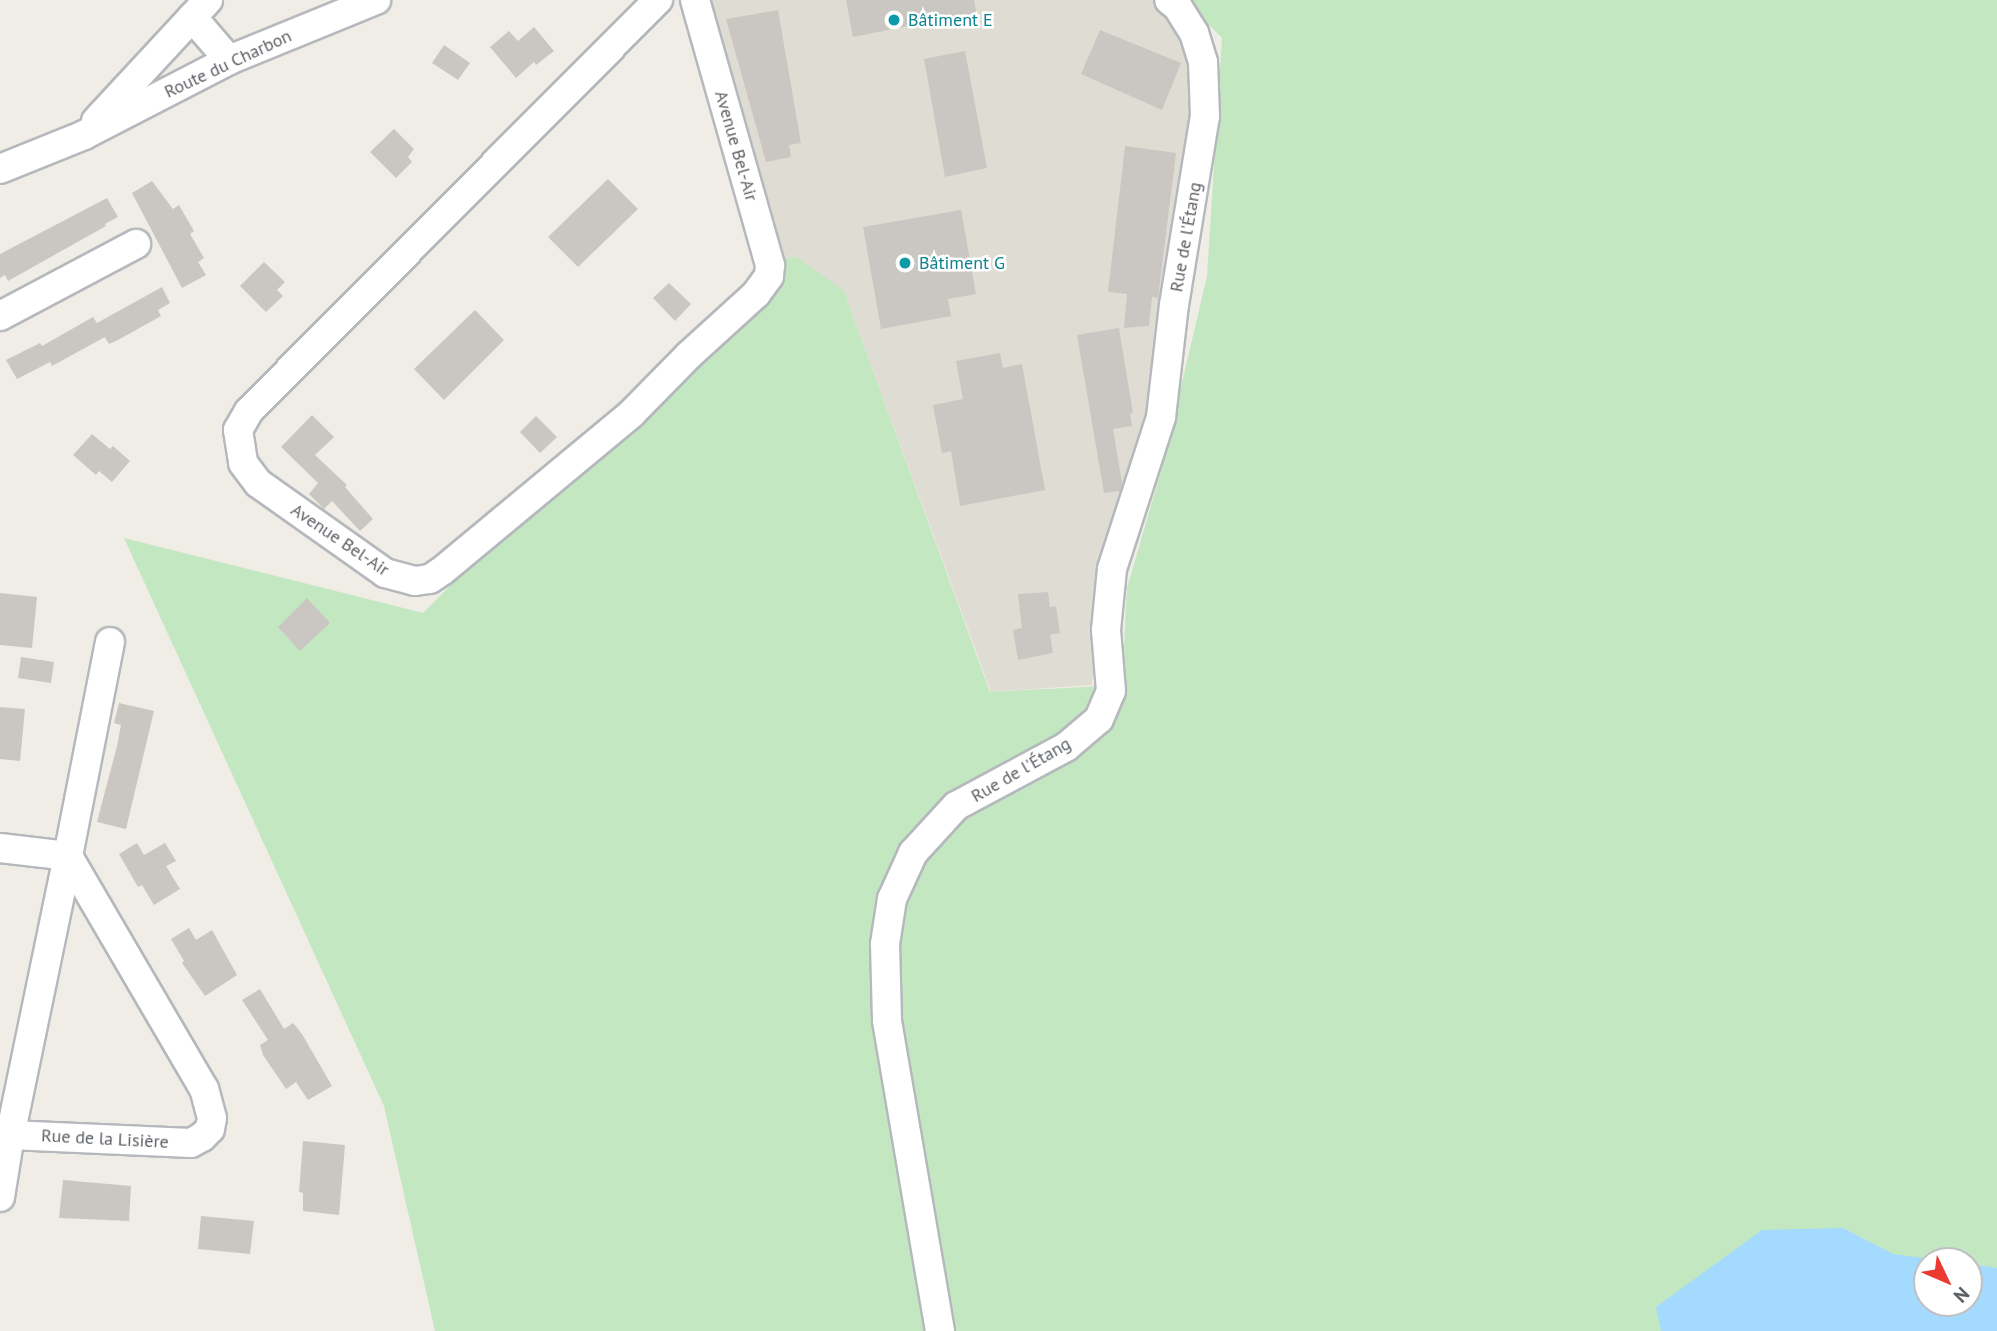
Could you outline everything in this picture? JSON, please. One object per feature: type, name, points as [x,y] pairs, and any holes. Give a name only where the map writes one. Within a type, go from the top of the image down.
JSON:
[{"type":"street","name":"Route du Charbon","points":[[0,169],[84,135],[229,60],[376,0]]},
{"type":"street","name":"Avenue Bel-Air","points":[[658,0],[249,411],[238,430],[243,463],[258,483],[385,573],[415,581],[430,579],[442,571],[632,413],[756,293],[769,276],[770,265],[695,0]]},
{"type":"street","name":"Rue de l'Étang","points":[[940,1331],[887,1020],[885,944],[892,899],[913,853],[956,806],[1016,777],[1066,747],[1099,719],[1111,691],[1106,630],[1112,569],[1161,417],[1174,305],[1205,116],[1203,62],[1194,33],[1178,7],[1169,0]]},
{"type":"street","name":"Route du Charbon","points":[[84,135],[200,9]]},
{"type":"street","points":[[200,9],[229,60]]},
{"type":"street","points":[[0,316],[136,244]]},
{"type":"street","points":[[0,1197],[10,1135],[110,642]]},
{"type":"street","points":[[0,848],[68,856]]},
{"type":"street","name":"Rue de la Lisière","points":[[10,1135],[191,1143],[210,1129],[212,1118],[204,1089],[68,856]]},
{"type":"shaded area","points":[[701,0],[1154,0],[1174,16],[1192,48],[1193,123],[1147,423],[1105,549],[1092,685],[991,692],[844,291],[775,259]]},
{"type":"green space","points":[[1184,0],[1997,0],[1997,1331],[435,1331],[384,1106],[124,538],[423,613],[775,259],[797,257],[844,291],[990,692],[1122,685],[1127,588],[1162,468],[1207,276],[1222,38]]},
{"type":"water","points":[[1843,1228],[1893,1254],[1913,1257],[1913,1317],[1983,1317],[1983,1266],[1997,1268],[1997,1331],[1661,1331],[1656,1307],[1762,1230]]},
{"type":"building","name":"Bâtiment E","points":[[846,0],[974,0],[978,22],[950,28],[948,18],[853,37]]},
{"type":"building","points":[[778,10],[801,143],[789,145],[791,157],[766,162],[726,19]]},
{"type":"building","points":[[534,27],[554,51],[536,65],[534,62],[516,78],[490,47],[509,31],[518,41]]},
{"type":"building","points":[[1100,30],[1181,63],[1162,110],[1081,74]]},
{"type":"building","points":[[444,45],[470,63],[458,80],[432,63]]},
{"type":"building","points":[[965,51],[987,168],[945,177],[924,59]]},
{"type":"building","points":[[394,129],[414,149],[408,157],[412,162],[396,178],[370,152]]},
{"type":"building","points":[[1125,146],[1176,153],[1158,298],[1152,297],[1149,326],[1124,328],[1127,294],[1108,292]]},
{"type":"building","points":[[608,179],[638,209],[578,267],[548,237]]},
{"type":"building","points":[[152,181],[173,209],[179,205],[194,231],[190,234],[204,258],[198,262],[206,275],[182,288],[132,193]]},
{"type":"building","points":[[107,198],[118,217],[105,224],[106,226],[8,281],[5,275],[0,278],[0,254]]},
{"type":"building","name":"Bâtiment G","points":[[961,210],[976,294],[948,299],[951,316],[881,329],[863,227]]},
{"type":"building","points":[[264,262],[285,282],[277,290],[283,296],[266,312],[240,286]]},
{"type":"building","points":[[669,283],[691,304],[675,321],[653,298]]},
{"type":"building","points":[[162,287],[170,303],[158,310],[161,316],[109,344],[105,337],[52,366],[50,362],[17,379],[6,360],[40,343],[42,346],[93,317],[97,323]]},
{"type":"building","points":[[475,310],[504,340],[444,400],[414,369]]},
{"type":"building","points":[[1119,328],[1133,413],[1130,414],[1132,426],[1113,429],[1122,483],[1120,491],[1104,493],[1077,335]]},
{"type":"building","points":[[1000,353],[1003,368],[1022,364],[1045,490],[960,506],[951,451],[942,453],[933,405],[963,399],[956,361]]},
{"type":"building","points":[[312,415],[334,437],[315,455],[347,485],[345,487],[373,519],[360,531],[332,501],[324,509],[309,494],[318,483],[281,447]]},
{"type":"building","points":[[536,416],[557,437],[540,453],[520,432]]},
{"type":"building","points":[[92,434],[110,449],[113,446],[130,461],[112,482],[99,471],[96,475],[73,455]]},
{"type":"building","points":[[1048,592],[1050,607],[1056,606],[1060,633],[1050,635],[1053,653],[1018,660],[1013,630],[1022,628],[1018,594]]},
{"type":"building","points":[[0,593],[37,597],[32,648],[0,645]]},
{"type":"building","points":[[307,598],[330,623],[300,651],[278,627]]},
{"type":"building","points":[[21,657],[54,662],[51,683],[18,678]]},
{"type":"building","points":[[119,703],[154,711],[126,829],[97,822],[121,725],[114,723]]},
{"type":"building","points":[[0,707],[25,709],[20,761],[0,759]]},
{"type":"building","points":[[137,843],[144,855],[165,843],[176,861],[166,866],[180,889],[154,905],[142,885],[138,887],[119,854]]},
{"type":"building","points":[[189,928],[196,940],[212,930],[237,975],[205,996],[182,963],[184,961],[171,939]]},
{"type":"building","points":[[260,989],[284,1029],[293,1023],[302,1034],[332,1086],[308,1100],[296,1082],[286,1089],[263,1055],[260,1045],[268,1040],[242,1000]]},
{"type":"building","points":[[303,1141],[345,1145],[339,1215],[303,1211],[303,1193],[299,1192]]},
{"type":"building","points":[[63,1180],[131,1186],[129,1221],[59,1218]]},
{"type":"building","points":[[201,1216],[254,1221],[250,1254],[198,1249]]},
{"type":"place","name":"Bâtiment E","points":[[894,20]]},
{"type":"place","name":"Bâtiment G","points":[[905,263]]}]
